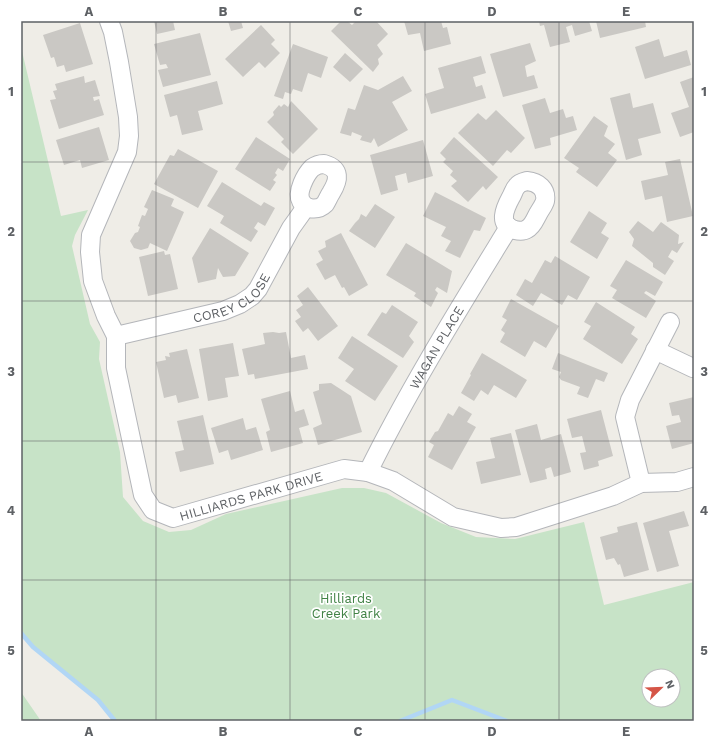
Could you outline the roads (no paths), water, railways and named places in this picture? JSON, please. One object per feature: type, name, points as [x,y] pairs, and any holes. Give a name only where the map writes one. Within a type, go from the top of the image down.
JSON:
[{"type":"street","name":"HILLIARDS PARK DRIVE","points":[[109,21],[113,32],[121,70],[128,117],[129,136],[127,152],[91,235],[90,252],[93,281],[106,316],[116,336],[116,368],[142,495],[153,510],[173,518],[344,469],[368,472],[393,481],[453,517],[501,528],[516,527],[585,506],[613,496],[640,482],[676,482],[694,478]]},
{"type":"street","name":"COREY CLOSE","points":[[116,336],[223,311],[240,304],[252,296],[258,289],[291,228],[306,207]]},
{"type":"street","name":"WAGAN PLACE","points":[[368,472],[393,423],[509,227]]},
{"type":"street","points":[[640,482],[626,417],[630,400],[670,322]]},
{"type":"street","points":[[655,350],[693,368]]},
{"type":"waterway","points":[[21,633],[33,647],[98,700],[115,721]]},
{"type":"waterway","points":[[400,721],[452,700],[507,721]]},
{"type":"park label","name":"Hilliards Creek Park","points":[[346,606]]}]
